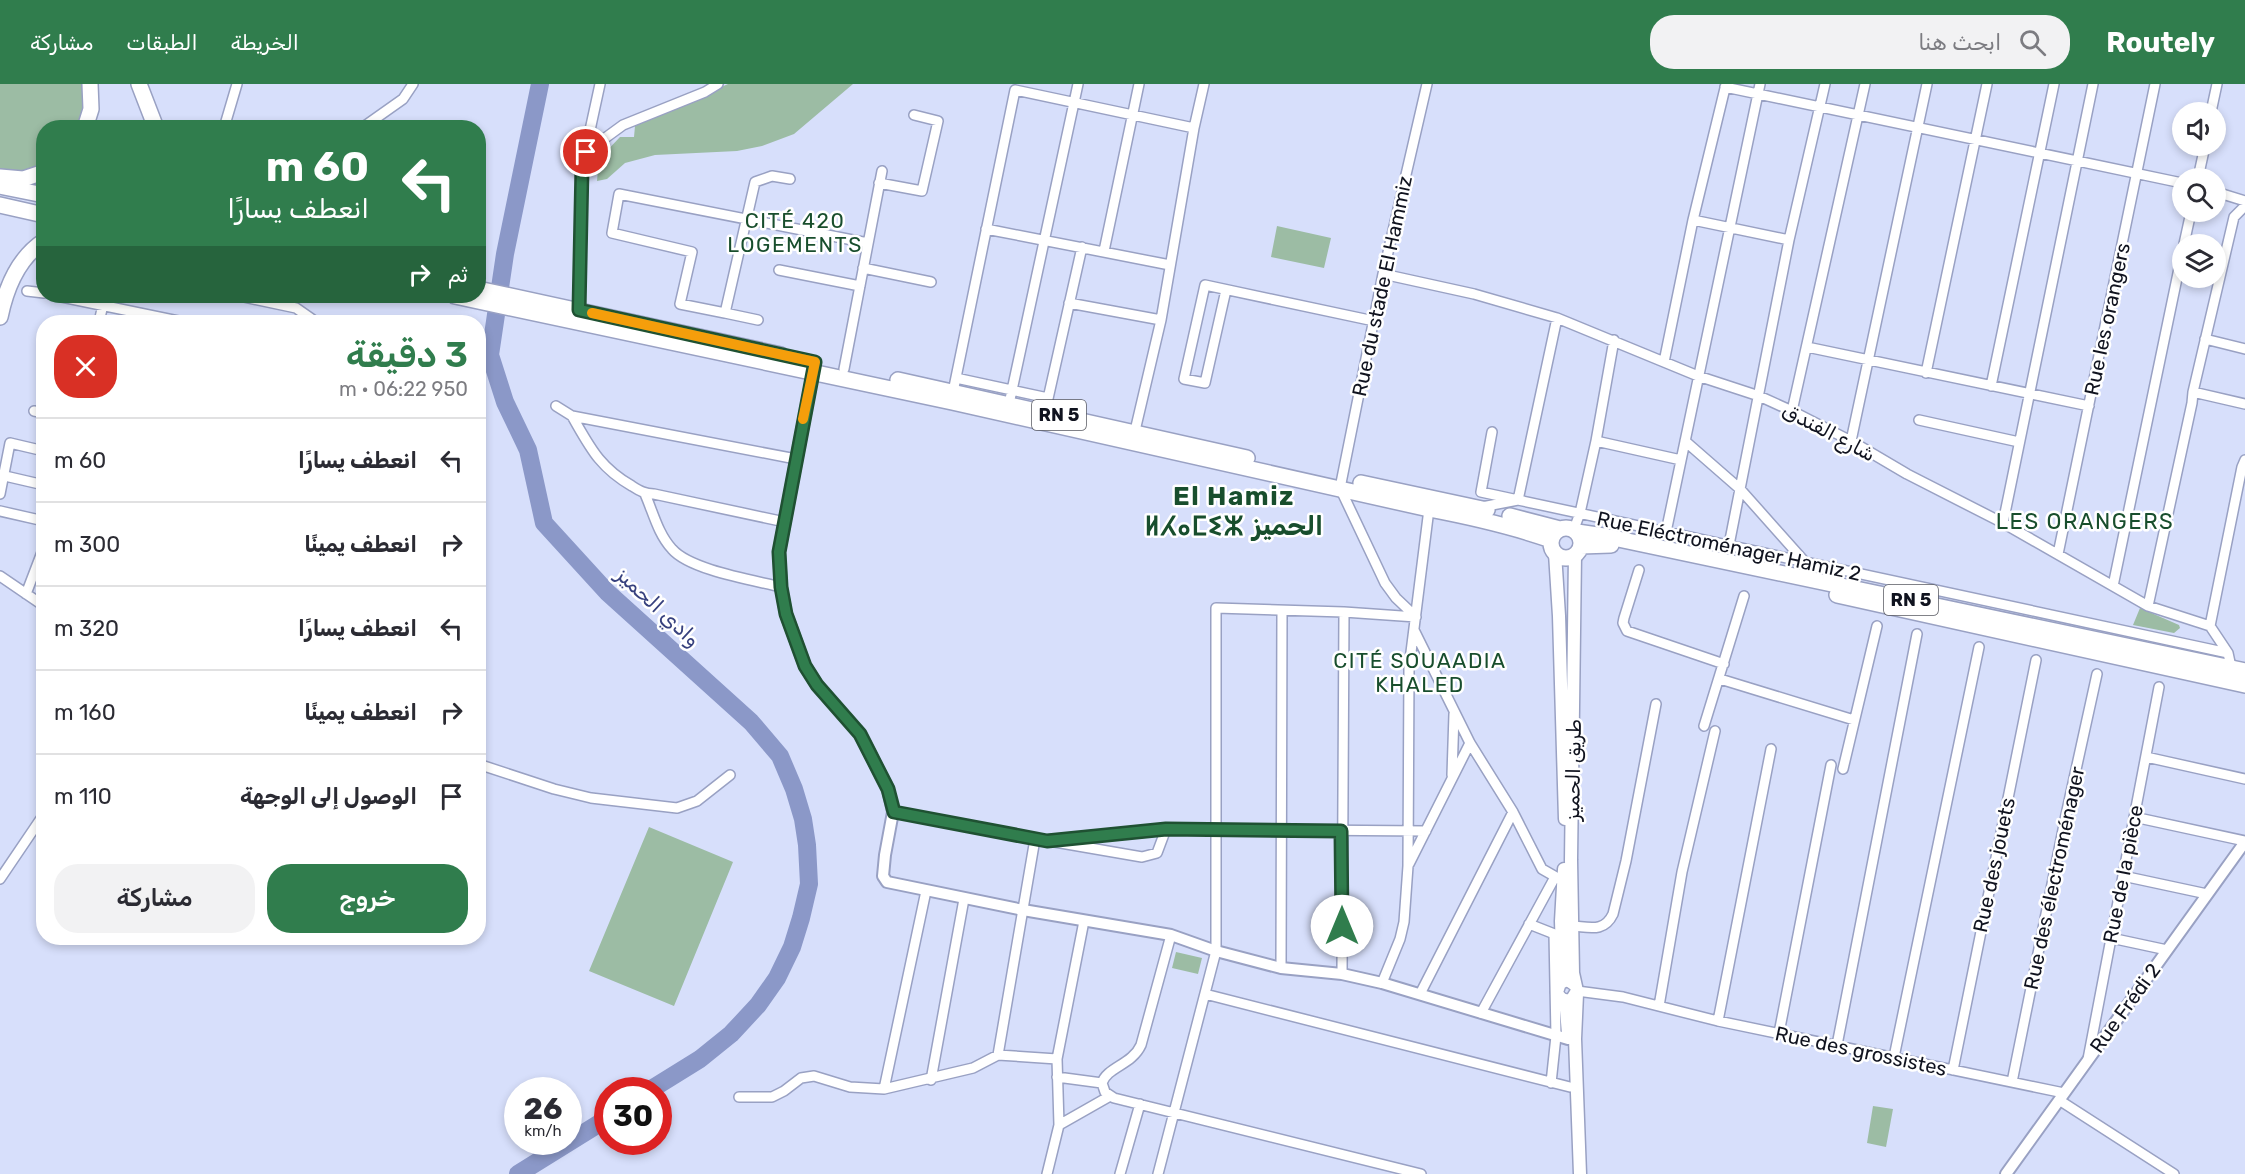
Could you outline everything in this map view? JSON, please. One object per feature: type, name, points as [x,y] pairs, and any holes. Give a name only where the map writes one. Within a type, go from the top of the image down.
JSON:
[{"type":"highway","points":[[88,120],[91,109],[90,84]]},
{"type":"highway","points":[[139,84],[153,120]]},
{"type":"highway","points":[[0,177],[23,178],[36,174]]},
{"type":"highway","points":[[0,186],[36,193]]},
{"type":"highway","points":[[0,205],[36,212]]},
{"type":"highway","points":[[0,317],[5,294],[18,269],[36,246]]},
{"type":"highway","name":"RN 5","points":[[486,291],[579,316],[1340,483],[1477,507],[1567,545],[1604,536],[2234,664]]},
{"type":"highway","name":"RN 5","points":[[486,301],[557,311]]},
{"type":"highway","name":"RN 5","points":[[814,367],[844,369],[955,385],[1011,397],[1046,405],[1134,438]]},
{"type":"highway","name":"RN 5","points":[[1340,483],[1429,509],[1501,523],[1567,545],[1620,547],[2245,685]]},
{"type":"highway","points":[[1536,534],[1567,545]]},
{"type":"main road","name":"طريق الحميز","points":[[1567,545],[1574,748],[1572,926],[1573,973],[1576,990],[1575,1039],[1580,1174]]},
{"type":"main road","name":"طريق الحميز","points":[[1563,981],[1558,936],[1561,921],[1559,879],[1565,832],[1567,545]]},
{"type":"main road","points":[[1562,999],[1572,999],[1576,990],[1571,981],[1563,981],[1558,986],[1557,992],[1567,1014],[1574,1174]]},
{"type":"street","points":[[226,120],[237,84]]},
{"type":"street","points":[[373,120],[403,99],[413,84]]},
{"type":"street","points":[[579,316],[582,167],[600,84]]},
{"type":"street","points":[[586,152],[623,125],[705,92],[718,84]]},
{"type":"street","points":[[1011,397],[1078,84]]},
{"type":"street","points":[[1104,251],[1139,84]]},
{"type":"street","points":[[1134,438],[1161,320],[1194,128],[1204,84]]},
{"type":"street","name":"Rue du stade El Hammiz","points":[[1340,483],[1383,274],[1427,84]]},
{"type":"street","points":[[1666,532],[1760,84]]},
{"type":"street","points":[[1729,545],[1789,240],[1825,84]]},
{"type":"street","points":[[1792,411],[1865,84]]},
{"type":"street","points":[[1851,441],[1927,84]]},
{"type":"street","points":[[1926,372],[1987,84]]},
{"type":"street","points":[[1991,386],[2054,84]]},
{"type":"street","points":[[2002,523],[2093,84]]},
{"type":"street","name":"Rue les orangers","points":[[2058,554],[2156,84]]},
{"type":"street","points":[[2213,102],[2217,84]]},
{"type":"street","points":[[1664,362],[1693,220],[1726,86],[2172,181]]},
{"type":"street","points":[[955,385],[1015,87],[1075,103],[1194,128]]},
{"type":"street","points":[[879,183],[922,191],[938,121],[914,115]]},
{"type":"street","points":[[844,369],[882,171]]},
{"type":"street","points":[[725,313],[755,182],[772,176],[790,178]]},
{"type":"street","points":[[758,320],[680,304],[692,252],[612,233],[619,194],[868,243]]},
{"type":"street","points":[[2226,195],[2245,201]]},
{"type":"street","points":[[2148,606],[2193,392],[2234,218],[2245,206]]},
{"type":"street","points":[[1693,220],[1789,240]]},
{"type":"street","points":[[986,229],[1170,265]]},
{"type":"street","points":[[1046,405],[1082,247]]},
{"type":"street","points":[[863,268],[931,282]]},
{"type":"street","points":[[779,270],[860,286]]},
{"type":"street","name":"شارع الفندق","points":[[1383,274],[1474,294],[1557,318],[1698,376],[1759,396],[1851,441],[2148,606],[2210,627]]},
{"type":"street","points":[[1226,290],[1205,383],[1184,379],[1205,285],[1374,321]]},
{"type":"street","points":[[2114,586],[2175,288]]},
{"type":"street","points":[[27,291],[36,292]]},
{"type":"street","points":[[112,303],[143,315]]},
{"type":"street","points":[[272,303],[296,308],[306,315]]},
{"type":"street","points":[[1069,303],[1161,320]]},
{"type":"street","points":[[1492,432],[1481,492],[1518,500],[1557,318]]},
{"type":"street","points":[[2205,339],[2245,349]]},
{"type":"street","points":[[1567,545],[1580,513],[1596,441],[1614,340]]},
{"type":"street","points":[[1807,347],[2089,406]]},
{"type":"street","points":[[814,367],[779,552],[781,587],[786,614],[805,666],[817,685],[860,734],[888,789],[894,812],[885,855],[884,880],[890,884],[1023,910],[1171,935],[1216,951],[1281,968],[1342,974],[1382,983],[1568,1039]]},
{"type":"street","points":[[2193,392],[2245,404]]},
{"type":"street","points":[[556,406],[572,416],[796,459]]},
{"type":"street","points":[[572,416],[598,459],[618,478],[645,494],[785,522]]},
{"type":"street","points":[[1919,420],[2019,442]]},
{"type":"street","points":[[1596,441],[1681,460]]},
{"type":"street","points":[[1685,441],[1740,489],[1805,562]]},
{"type":"street","points":[[0,495],[10,443],[36,449]]},
{"type":"street","points":[[2234,664],[2210,627],[2245,460]]},
{"type":"street","points":[[4,476],[36,483]]},
{"type":"street","points":[[1340,483],[1384,583],[1416,617]]},
{"type":"street","points":[[645,494],[661,532],[672,550],[693,564],[781,587]]},
{"type":"street","name":"Rue Eléctroménager Hamiz 2","points":[[1477,507],[1518,500],[1805,562],[2234,664]]},
{"type":"street","points":[[1382,983],[1400,939],[1404,922],[1408,866],[1408,676],[1429,509]]},
{"type":"street","points":[[0,511],[36,519]]},
{"type":"street","points":[[26,594],[36,568]]},
{"type":"street","points":[[1639,570],[1623,623],[1628,631],[1724,664]]},
{"type":"street","points":[[0,576],[36,601]]},
{"type":"street","points":[[1704,726],[1744,596]]},
{"type":"street","points":[[1158,1174],[1216,951],[1216,608],[1416,617]]},
{"type":"street","points":[[1281,968],[1282,611]]},
{"type":"street","points":[[1342,974],[1344,612]]},
{"type":"street","points":[[1843,769],[1877,626]]},
{"type":"street","points":[[1414,630],[1470,743],[1513,812],[1542,869],[1559,879],[1529,924],[1481,1013]]},
{"type":"street","points":[[1838,1045],[1917,634]]},
{"type":"street","points":[[1894,1057],[1979,648]]},
{"type":"street","name":"Rue des jouets","points":[[1953,1070],[2036,660]]},
{"type":"street","name":"Rue des électroménager","points":[[2012,1082],[2097,674]]},
{"type":"street","points":[[1720,679],[1854,720]]},
{"type":"street","name":"Rue de la pièce","points":[[2087,1060],[2159,687]]},
{"type":"street","points":[[1572,926],[1597,929],[1610,922],[1626,861],[1656,704]]},
{"type":"street","points":[[1452,778],[1454,711]]},
{"type":"street","points":[[1659,1006],[1682,872],[1715,731]]},
{"type":"street","points":[[1408,866],[1470,743]]},
{"type":"street","points":[[1718,1021],[1771,749]]},
{"type":"street","points":[[2146,757],[2245,779]]},
{"type":"street","points":[[1779,1033],[1831,765]]},
{"type":"street","points":[[486,767],[554,789],[591,798],[677,808],[697,801],[730,775]]},
{"type":"street","points":[[894,812],[1142,857],[1157,853],[1166,829]]},
{"type":"street","points":[[1420,994],[1513,812]]},
{"type":"street","points":[[2134,817],[2245,842]]},
{"type":"street","points":[[0,879],[36,826]]},
{"type":"street","points":[[1047,841],[1166,829],[1426,831]]},
{"type":"street","points":[[998,1055],[1035,839]]},
{"type":"street","name":"Rue Frédi 2","points":[[2006,1174],[2245,842]]},
{"type":"street","points":[[2123,876],[2207,894]]},
{"type":"street","points":[[884,1089],[926,891]]},
{"type":"street","points":[[931,1080],[964,898]]},
{"type":"street","points":[[1047,1174],[1059,1125],[1057,1059],[1084,921]]},
{"type":"street","points":[[1529,924],[1558,936],[1556,1036],[1551,1083]]},
{"type":"street","points":[[1171,935],[1141,1045],[1131,1060],[1106,1075],[1102,1083],[1110,1096],[1420,1174]]},
{"type":"street","points":[[2110,938],[2167,950]]},
{"type":"street","name":"Rue des grossistes","points":[[1576,990],[1614,996],[1718,1021],[2012,1082],[2061,1097]]},
{"type":"street","points":[[1205,994],[1570,1087]]},
{"type":"street","points":[[739,1097],[772,1097],[801,1078],[814,1076],[850,1087],[884,1089],[931,1080],[973,1068],[998,1055],[1057,1059]]},
{"type":"street","points":[[1057,1077],[1102,1083]]},
{"type":"street","points":[[1059,1125],[1110,1096]]},
{"type":"street","points":[[2061,1097],[2174,1174]]},
{"type":"street","points":[[1120,1174],[1140,1104]]},
{"type":"green space","points":[[0,84],[83,84],[84,96],[80,120],[36,120],[36,168],[32,171],[0,171]]},
{"type":"green space","points":[[728,84],[853,84],[794,134],[762,146],[737,151],[655,155],[625,163],[607,179],[597,181],[599,159],[620,137],[634,137],[635,126]]},
{"type":"green space","points":[[1277,226],[1331,238],[1324,268],[1271,257]]},
{"type":"green space","points":[[2140,608],[2179,625],[2180,628],[2174,633],[2133,625]]},
{"type":"green space","points":[[649,827],[733,862],[674,1006],[589,971]]},
{"type":"green space","points":[[1176,952],[1202,958],[1198,974],[1172,968]]},
{"type":"green space","points":[[1873,1106],[1893,1109],[1886,1147],[1867,1143]]},
{"type":"waterway","name":"وادي الحميز","points":[[540,84],[505,254],[490,355],[505,402],[528,450],[544,523],[607,592],[751,722],[780,756],[794,789],[803,819],[807,845],[809,884],[792,947],[777,978],[758,1005],[731,1034],[700,1059],[671,1077]]},
{"type":"waterway","name":"وادي الحميز","points":[[518,1174],[594,1127]]},
{"type":"slow traffic","points":[[592,313],[815,362],[803,419]]},
{"type":"district","name":"CITÉ 420 LOGEMENTS","points":[[795,233]]},
{"type":"district","name":"El Hamiz ⵍⵃⴰⵎⵉⵣ الحميز","points":[[1234,511]]},
{"type":"district","name":"LES ORANGERS","points":[[2085,521]]},
{"type":"district","name":"CITÉ SOUAADIA KHALED","points":[[1420,673]]},
{"type":"route","points":[[586,152],[582,167],[579,310],[815,362],[779,552],[781,587],[786,614],[805,666],[831,703],[860,734],[888,789],[894,812],[1047,841],[1166,829],[1341,831],[1342,926]]}]
